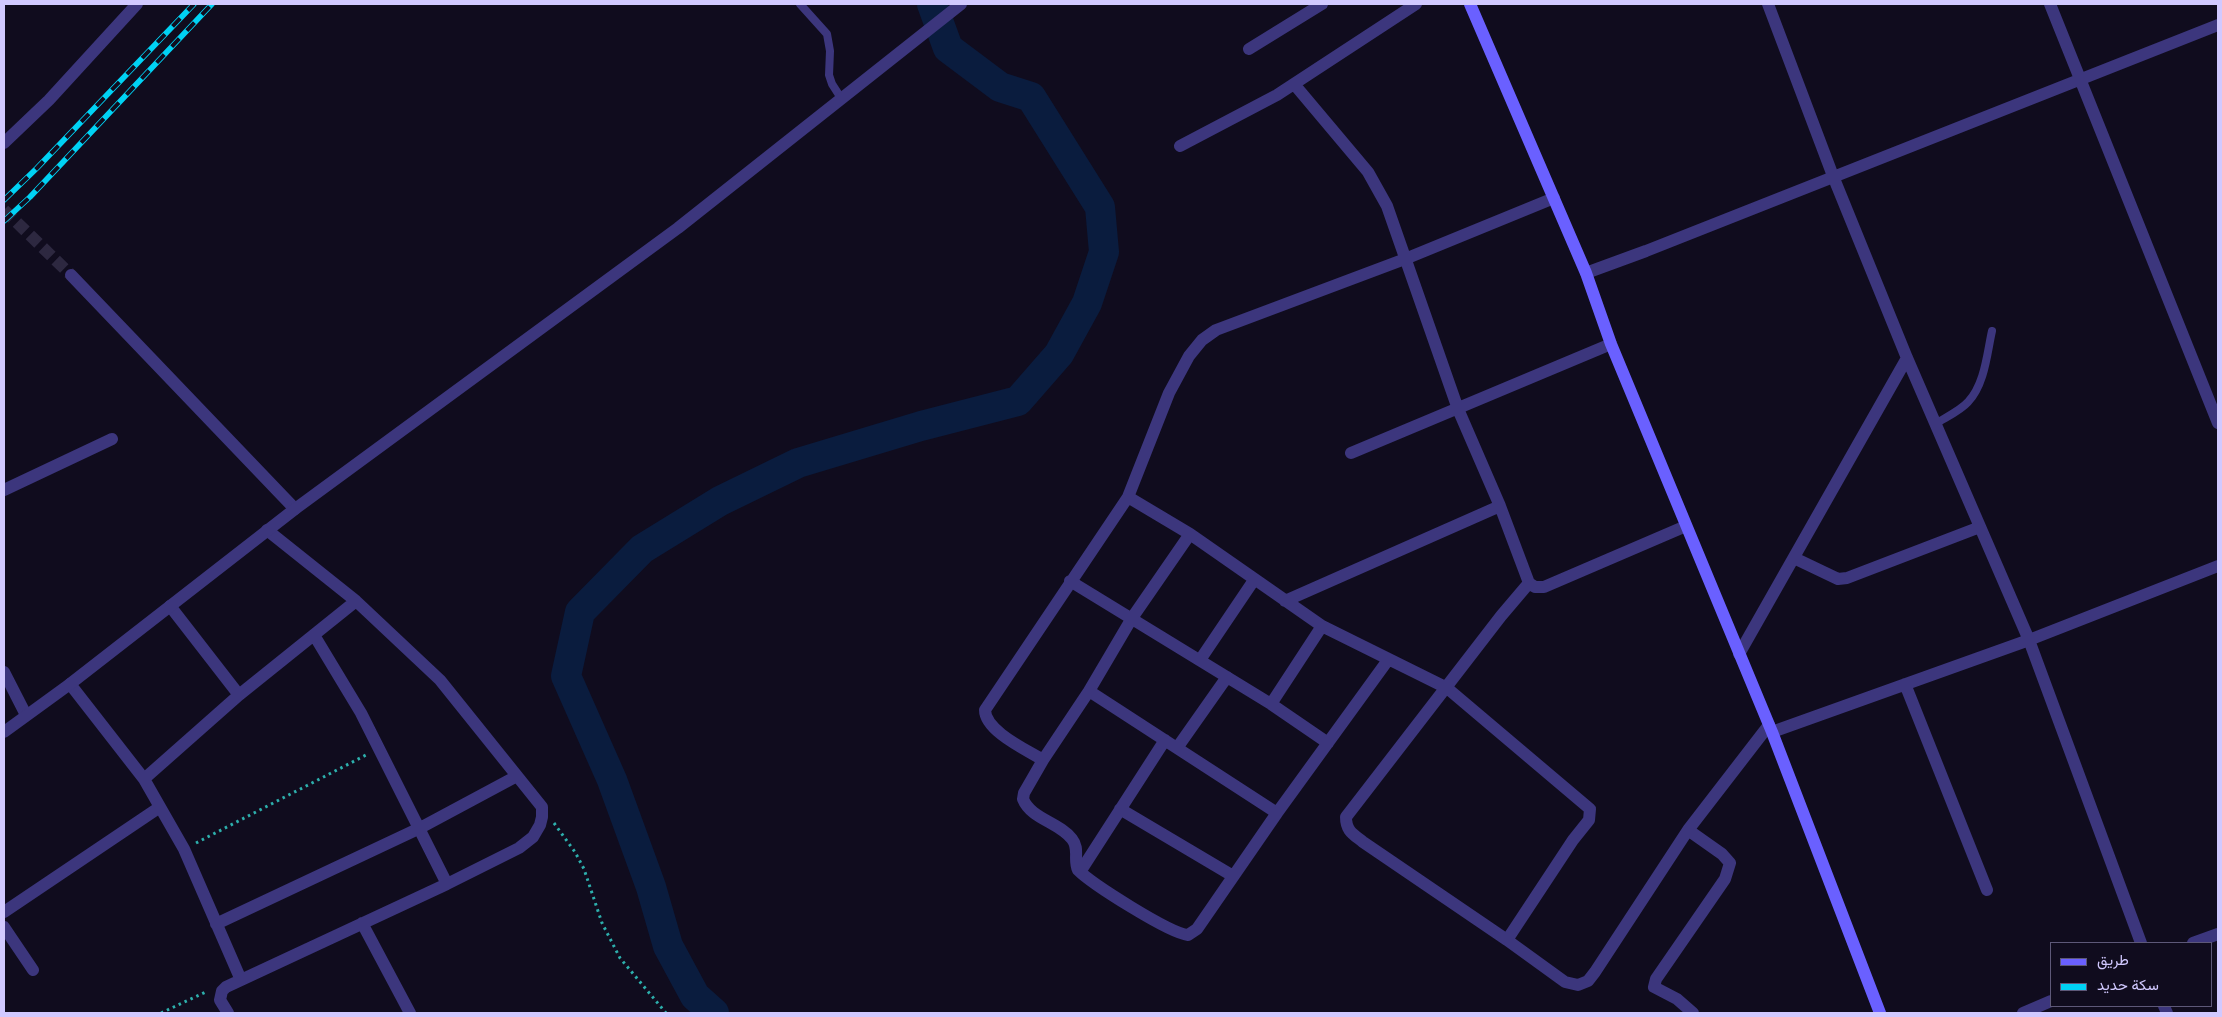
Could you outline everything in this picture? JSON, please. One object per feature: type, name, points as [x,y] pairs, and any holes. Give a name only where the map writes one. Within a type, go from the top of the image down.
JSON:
[{"type":"main road","points":[[1470,4],[1586,273],[1611,344],[1770,728],[1880,1013]]},
{"type":"street","points":[[4,143],[49,100],[138,4]]},
{"type":"street","points":[[4,732],[70,684],[267,530],[678,228],[961,4]]},
{"type":"street","points":[[1248,49],[1322,4]]},
{"type":"street","points":[[1180,146],[1294,84],[1416,4]]},
{"type":"street","points":[[1768,4],[1833,176],[1907,358],[2029,640],[2141,942]]},
{"type":"street","points":[[2050,4],[2218,423]]},
{"type":"street","points":[[1586,273],[2218,25]]},
{"type":"street","points":[[1294,84],[1368,172],[1387,206],[1458,409],[1500,506],[1529,583],[1535,587],[1544,587],[1686,526]]},
{"type":"street","points":[[1043,760],[992,728],[985,716],[985,710],[1128,497],[1170,393],[1189,356],[1202,340],[1216,330],[1405,259],[1554,198]]},
{"type":"street","points":[[71,275],[295,510]]},
{"type":"street","points":[[1351,453],[1611,344]]},
{"type":"street","points":[[1739,654],[1907,358]]},
{"type":"street","points":[[4,490],[112,439]]},
{"type":"street","points":[[1128,497],[1190,534],[1322,626],[1447,688],[1590,809],[1589,820],[1573,840],[1507,940]]},
{"type":"street","points":[[1285,601],[1500,506]]},
{"type":"street","points":[[1794,558],[1838,579],[1847,578],[1980,527]]},
{"type":"street","points":[[228,1013],[220,1000],[226,987],[447,884],[526,844],[540,825],[542,807],[440,680],[356,601],[267,530]]},
{"type":"street","points":[[1190,534],[1132,618],[1089,691],[1043,760],[1024,793],[1023,799],[1034,813],[1070,837],[1076,846],[1076,864],[1080,872],[1165,927],[1188,935],[1197,929],[1277,813],[1388,660]]},
{"type":"street","points":[[1529,583],[1489,631],[1346,818],[1346,826],[1350,832],[1363,842],[1565,982],[1578,985],[1588,981],[1688,830],[1770,728],[1905,684],[2029,640],[2218,566]]},
{"type":"street","points":[[1200,660],[1254,580]]},
{"type":"street","points":[[1070,581],[1271,704],[1328,743]]},
{"type":"street","points":[[144,779],[239,695],[356,601]]},
{"type":"street","points":[[170,606],[239,695]]},
{"type":"street","points":[[1271,704],[1322,626]]},
{"type":"street","points":[[314,636],[361,713],[447,884]]},
{"type":"street","points":[[4,672],[26,715]]},
{"type":"street","points":[[1177,748],[1227,677]]},
{"type":"street","points":[[70,684],[144,779],[184,849],[241,980]]},
{"type":"street","points":[[1905,684],[1987,890]]},
{"type":"street","points":[[1089,691],[1277,813]]},
{"type":"street","points":[[1080,872],[1165,740]]},
{"type":"street","points":[[216,924],[420,828],[517,776]]},
{"type":"street","points":[[4,912],[160,807]]},
{"type":"street","points":[[1120,810],[1233,876]]},
{"type":"street","points":[[1688,830],[1722,854],[1730,864],[1725,879],[1656,979],[1654,986],[1677,999],[1693,1013]]},
{"type":"street","points":[[362,923],[410,1013]]},
{"type":"street","points":[[4,927],[33,970]]},
{"type":"street","points":[[2196,942],[2218,934]]},
{"type":"street","points":[[2023,1013],[2050,1001]]},
{"type":"lane","points":[[800,4],[826,34],[830,50],[829,75],[841,98]]},
{"type":"lane","points":[[1936,424],[1968,403],[1974,394],[1981,379],[1992,331]]},
{"type":"path","points":[[184,849],[379,748]]},
{"type":"path","points":[[542,807],[579,860],[602,923],[620,958],[666,1013]]},
{"type":"path","points":[[161,1013],[214,988]]},
{"type":"waterway","points":[[714,1013],[695,996],[668,946],[651,887],[612,780],[566,676],[580,612],[642,549],[720,501],[798,463],[921,426],[1018,401],[1059,354],[1087,303],[1104,252],[1100,207],[1031,97],[1000,87],[948,48],[932,4]]},
{"type":"tunnel","points":[[4,210],[71,275]]},
{"type":"railway","points":[[4,200],[194,4]]},
{"type":"railway","points":[[4,221],[30,197],[212,4]]}]
